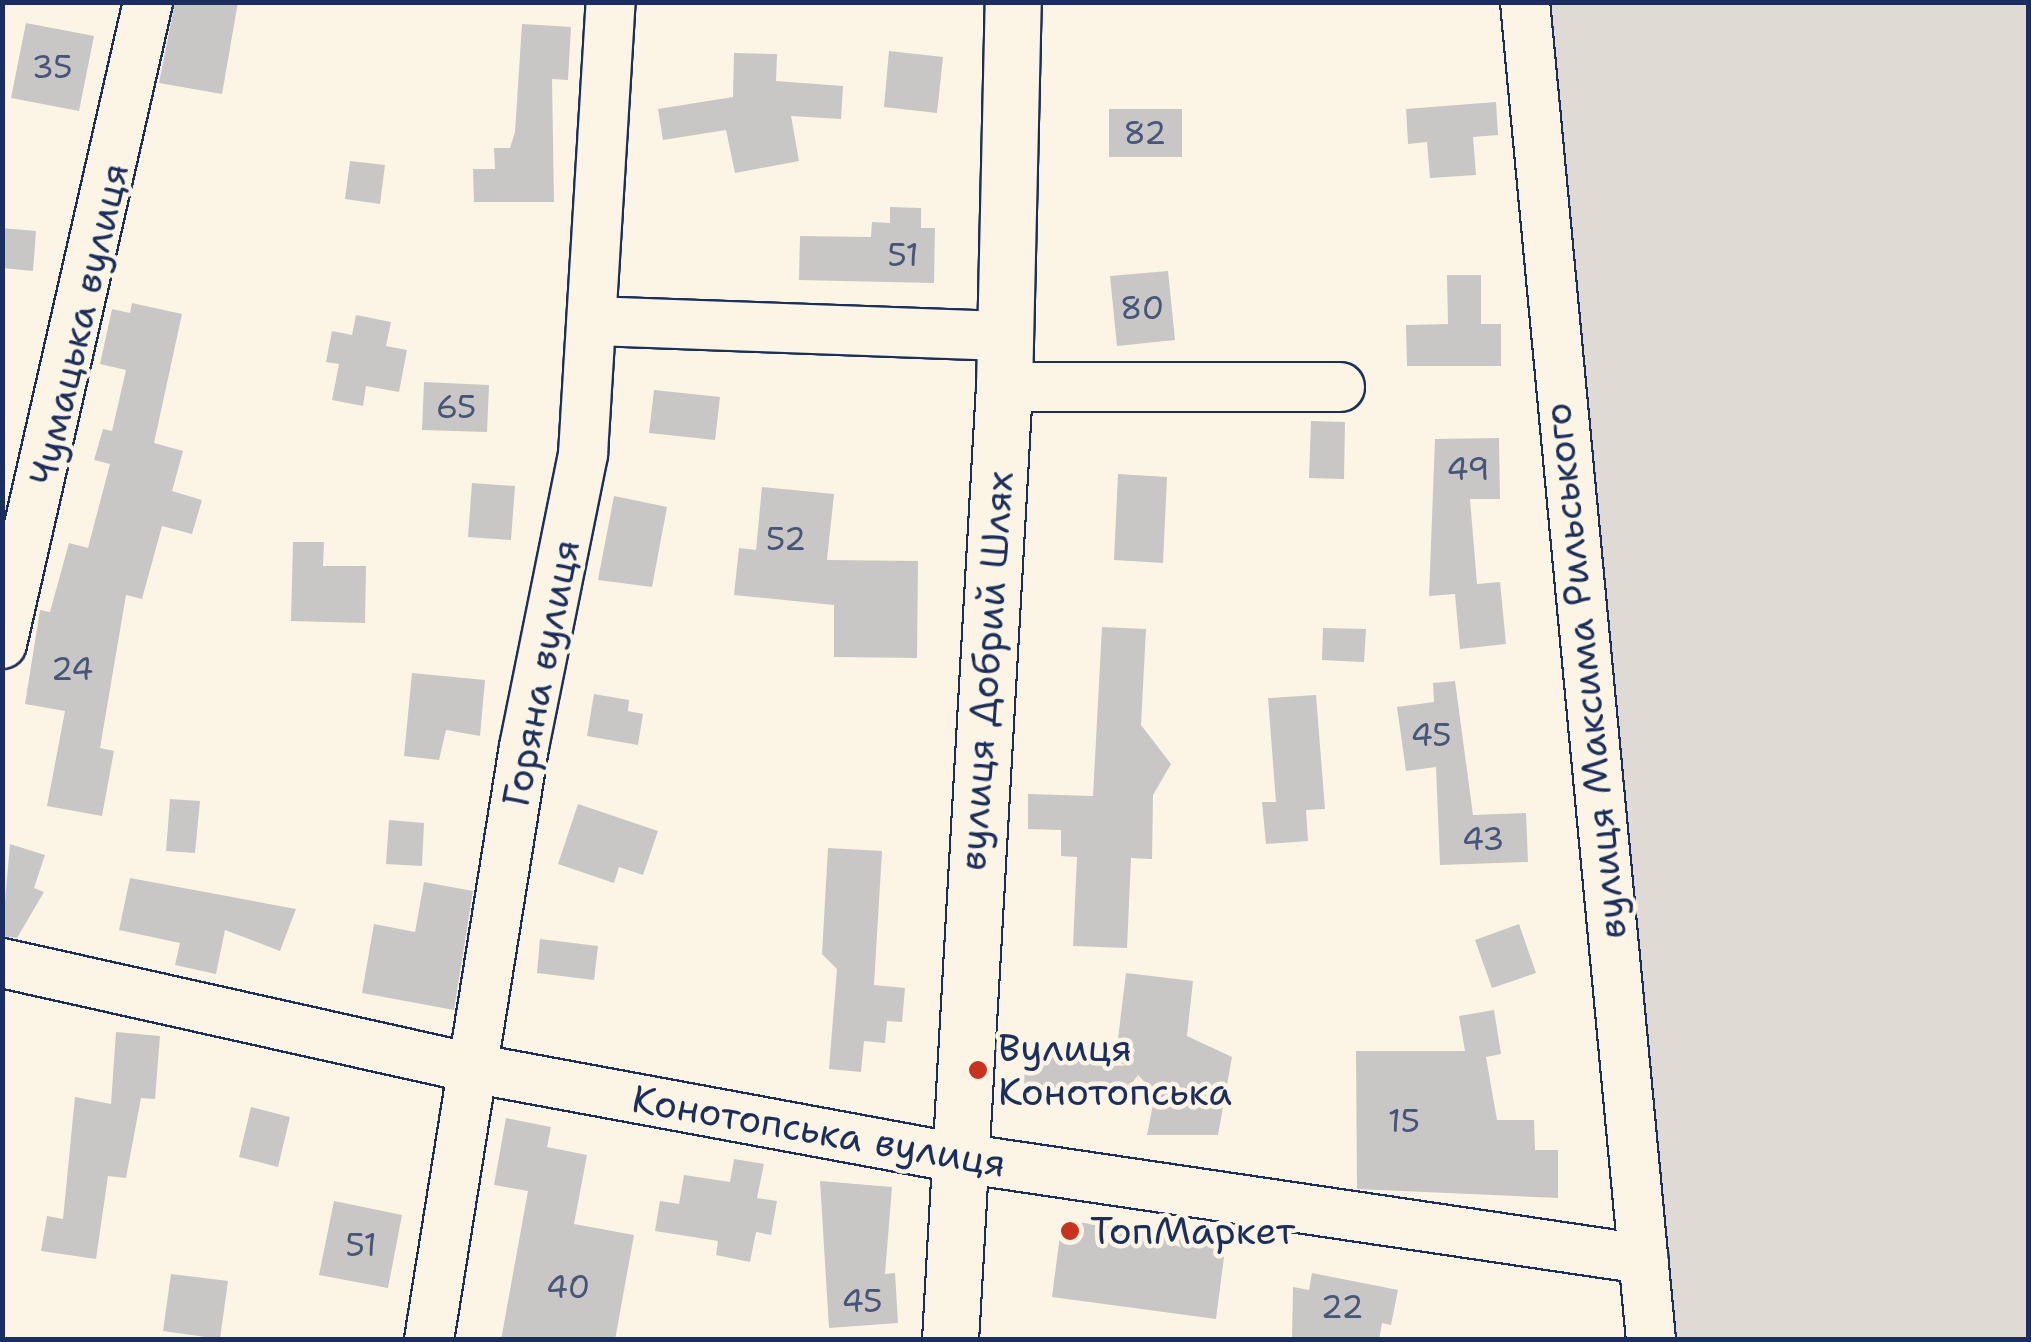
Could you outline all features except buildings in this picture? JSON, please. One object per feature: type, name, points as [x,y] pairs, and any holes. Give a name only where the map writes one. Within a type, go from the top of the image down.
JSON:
[{"type":"street","name":"Чумацька вулиця","points":[[2,644],[148,2]]},
{"type":"street","name":"Горяна вулиця","points":[[429,1340],[472,1068],[583,454],[611,2]]},
{"type":"street","name":"вулиця Добрий Шлях","points":[[950,1340],[954,1157],[1005,362],[1014,2]]},
{"type":"street","name":"вулиця Максима Рильського","points":[[1525,2],[1651,1340]]},
{"type":"street","points":[[592,321],[1005,362],[1340,386]]},
{"type":"street","name":"Конотопська вулиця","points":[[2,963],[472,1068],[954,1157],[1644,1259]]},
{"type":"shaded area","points":[[1542,3],[2028,3],[2028,1339],[1664,1339]]},
{"type":"place","name":"Вулиця Конотопська","points":[[978,1070]]},
{"type":"place","name":"ТопМаркет","points":[[1070,1231]]}]
